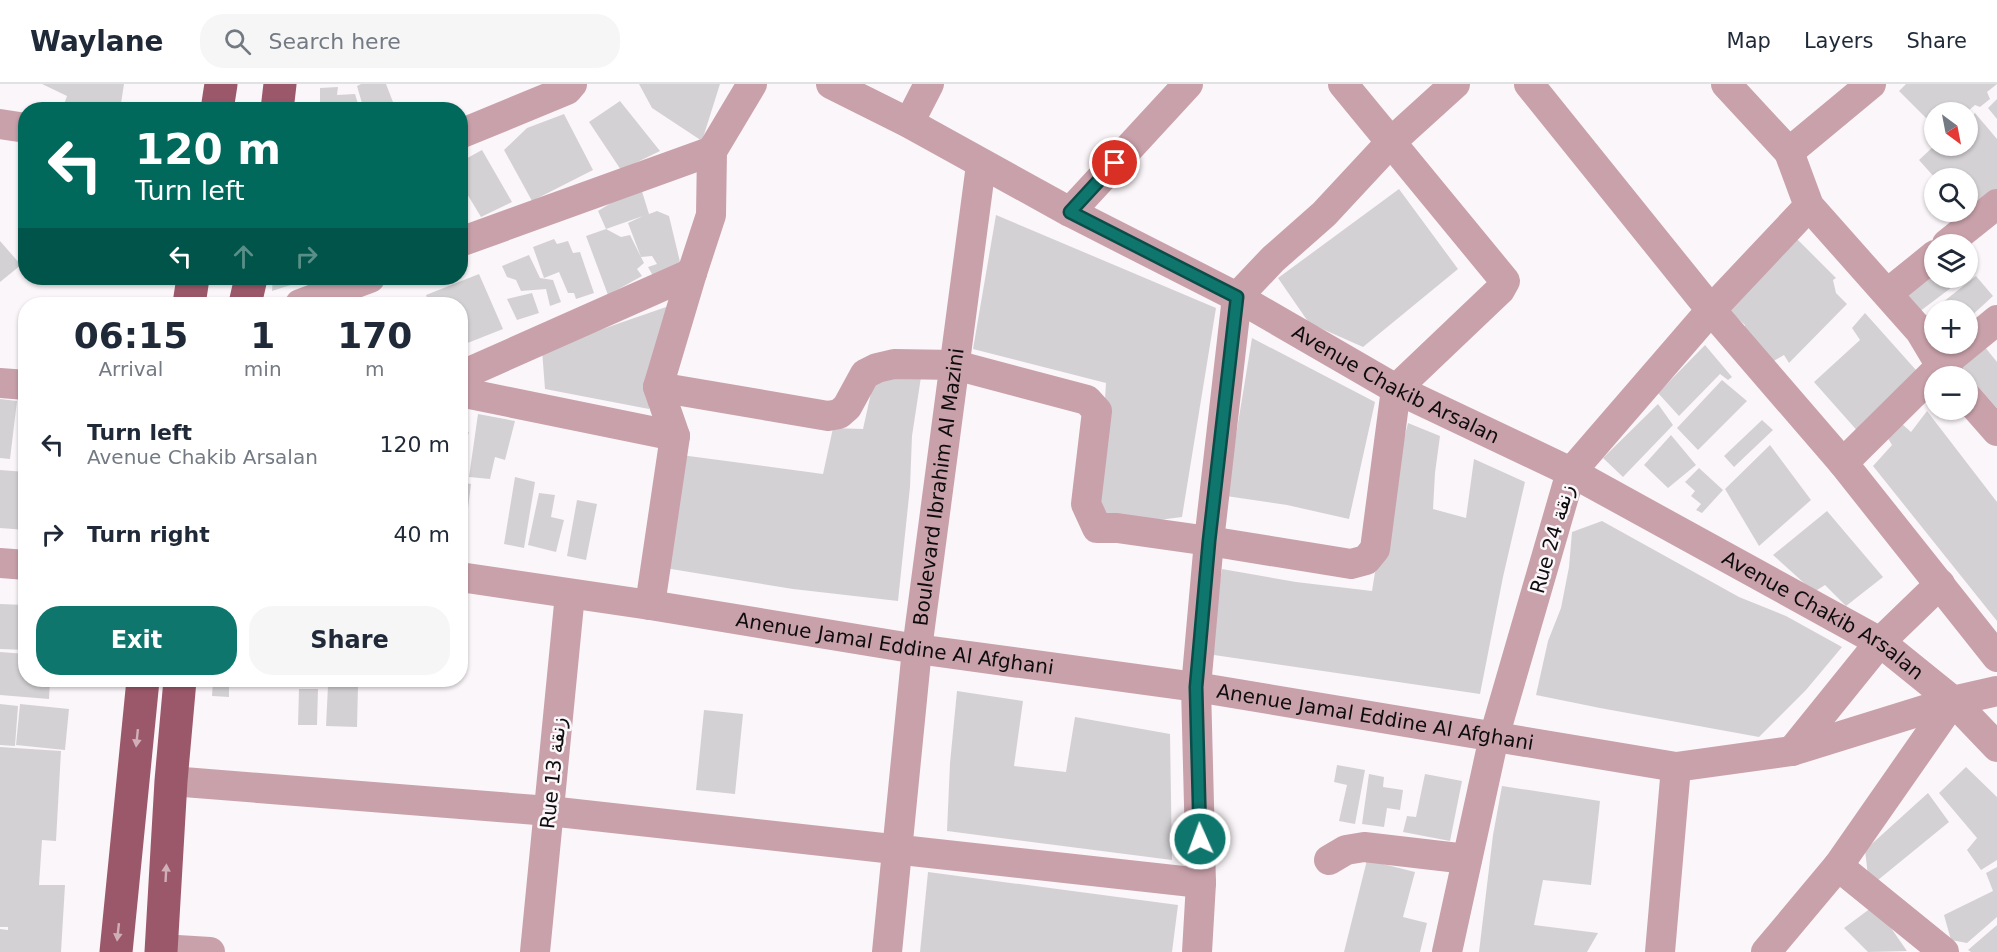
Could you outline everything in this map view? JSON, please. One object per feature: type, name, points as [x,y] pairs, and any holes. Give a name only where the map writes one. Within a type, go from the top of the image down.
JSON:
[{"type":"main road","points":[[218,102],[221,84]]},
{"type":"main road","points":[[278,102],[280,84]]},
{"type":"main road","points":[[116,952],[141,687]]},
{"type":"main road","points":[[161,950],[171,781],[179,687]]},
{"type":"street","points":[[468,131],[567,90],[572,84]]},
{"type":"street","points":[[650,605],[675,436],[658,387],[711,215],[712,151],[752,84]]},
{"type":"street","name":"Avenue Chakib Arsalan","points":[[831,84],[909,123],[981,165],[1070,212],[1237,297],[1396,389],[1571,472],[1880,642],[1953,701],[1997,747]]},
{"type":"street","points":[[909,123],[929,84]]},
{"type":"street","points":[[1070,212],[1188,84]]},
{"type":"street","points":[[658,387],[828,416],[838,414],[848,407],[865,374],[877,368],[894,364],[955,365],[1087,400],[1097,411],[1086,504],[1097,528],[1117,528],[1209,541],[1351,564],[1366,560],[1375,549],[1396,389],[1455,335],[1500,290],[1505,281],[1343,84]]},
{"type":"street","points":[[1197,952],[1202,883],[1196,687],[1209,541],[1237,297],[1273,259],[1324,214],[1391,142],[1455,84]]},
{"type":"street","points":[[1529,84],[1711,310],[1842,463],[1997,657]]},
{"type":"street","points":[[1726,84],[1790,152],[1809,206],[1920,331],[1942,366]]},
{"type":"street","points":[[1790,152],[1871,84]]},
{"type":"street","points":[[0,124],[18,127]]},
{"type":"street","points":[[468,239],[712,151]]},
{"type":"street","name":"Boulevard Ibrahim Al Mazini","points":[[887,952],[917,649],[981,165]]},
{"type":"street","name":"Rue 24 زنقة","points":[[1447,952],[1494,737],[1571,472],[1711,310],[1809,206]]},
{"type":"street","points":[[1963,234],[1991,217]]},
{"type":"street","points":[[1888,293],[1924,264]]},
{"type":"street","points":[[468,372],[692,273]]},
{"type":"street","points":[[319,297],[351,285]]},
{"type":"street","points":[[1950,366],[1997,320]]},
{"type":"street","points":[[0,383],[18,384]]},
{"type":"street","points":[[1842,463],[1924,390]]},
{"type":"street","points":[[468,394],[675,436]]},
{"type":"street","points":[[1978,409],[1997,431]]},
{"type":"street","points":[[0,563],[18,564]]},
{"type":"street","name":"Anenue Jamal Eddine Al Afghani","points":[[468,579],[650,605],[917,649],[1196,687],[1676,767],[1792,752],[1953,701],[1997,691]]},
{"type":"street","points":[[1792,752],[1880,642],[1940,584]]},
{"type":"street","name":"Rue 13 زنقة","points":[[535,952],[570,594]]},
{"type":"street","points":[[1766,952],[1838,867],[1953,701]]},
{"type":"street","points":[[1659,952],[1676,767]]},
{"type":"street","points":[[171,781],[549,811],[1202,883]]},
{"type":"street","points":[[1329,860],[1346,850],[1364,847],[1467,858]]},
{"type":"street","points":[[1838,867],[1944,952]]},
{"type":"street","points":[[161,950],[210,952]]},
{"type":"building","points":[[42,84],[124,84],[121,102],[65,102],[67,96]]},
{"type":"building","points":[[386,84],[393,102],[362,102],[357,86]]},
{"type":"building","points":[[639,84],[720,84],[702,141],[652,108]]},
{"type":"building","points":[[1906,84],[1997,84],[1987,92],[1990,99],[1980,107],[1978,102],[1924,102],[1924,116],[1899,91]]},
{"type":"building","points":[[338,87],[337,95],[355,94],[358,102],[320,102],[320,88]]},
{"type":"building","points":[[1997,99],[1997,119],[1988,108]]},
{"type":"building","points":[[620,101],[660,151],[621,170],[589,122]]},
{"type":"building","points":[[564,114],[593,170],[532,201],[504,150],[527,128]]},
{"type":"building","points":[[1978,117],[1997,139],[1997,190],[1978,207],[1978,168],[1926,168],[1919,160],[1924,155],[1978,156]]},
{"type":"building","points":[[482,150],[512,202],[481,217],[468,195],[468,158]]},
{"type":"building","points":[[640,185],[649,214],[657,211],[669,216],[681,266],[653,276],[648,267],[657,264],[652,256],[641,257],[628,223],[643,216],[606,229],[598,211]]},
{"type":"building","points":[[1399,189],[1458,269],[1363,347],[1309,323],[1278,278]]},
{"type":"building","points":[[996,215],[1216,308],[1182,517],[1097,528],[1106,383],[973,349]]},
{"type":"building","points":[[606,229],[621,237],[630,235],[644,263],[637,269],[642,276],[608,295],[586,236]]},
{"type":"building","points":[[1795,237],[1836,278],[1833,280],[1836,293],[1847,304],[1789,363],[1784,355],[1772,362],[1742,332],[1745,325],[1727,309]]},
{"type":"building","points":[[554,239],[557,244],[568,241],[573,253],[580,252],[594,293],[576,299],[574,293],[568,293],[559,272],[544,278],[533,247]]},
{"type":"building","points":[[0,241],[18,262],[18,267],[0,282]]},
{"type":"building","points":[[529,255],[540,278],[553,280],[561,302],[550,306],[546,289],[521,291],[516,280],[507,277],[502,266]]},
{"type":"building","points":[[479,274],[503,329],[468,343],[468,297],[427,297],[426,295],[451,285],[468,285],[468,278]]},
{"type":"building","points":[[1924,277],[1924,288],[1951,288],[1935,300],[1924,300],[1924,308],[1919,312],[1903,293]]},
{"type":"building","points":[[1978,278],[1993,296],[1978,310],[1978,300],[1946,300],[1961,288],[1978,288]]},
{"type":"building","points":[[272,285],[291,285],[272,291]]},
{"type":"building","points":[[532,293],[539,313],[517,320],[507,299]]},
{"type":"building","points":[[669,306],[649,409],[545,389],[542,350]]},
{"type":"building","points":[[1865,313],[1924,379],[1861,435],[1814,382],[1860,340],[1852,328]]},
{"type":"building","points":[[1252,338],[1375,402],[1349,519],[1287,505],[1226,496]]},
{"type":"building","points":[[1980,341],[1997,362],[1997,408],[1978,387],[1978,366],[1960,366],[1956,362],[1965,354],[1978,354]]},
{"type":"building","points":[[1705,345],[1732,377],[1728,380],[1720,374],[1679,416],[1658,393]]},
{"type":"building","points":[[875,375],[921,377],[912,436],[910,487],[898,601],[793,589],[665,568],[681,455],[823,474],[833,428],[863,429]]},
{"type":"building","points":[[1722,380],[1747,401],[1698,450],[1677,428]]},
{"type":"building","points":[[0,399],[17,401],[10,459],[0,458]]},
{"type":"building","points":[[1658,404],[1673,425],[1623,477],[1603,458]]},
{"type":"building","points":[[478,414],[515,421],[505,460],[495,457],[490,479],[469,477]]},
{"type":"building","points":[[1924,415],[1924,420],[1934,420],[1997,502],[1997,621],[1873,466],[1892,445],[1886,435],[1901,423],[1911,432]]},
{"type":"building","points":[[1762,420],[1773,430],[1734,467],[1724,456]]},
{"type":"building","points":[[1408,423],[1440,436],[1433,509],[1466,518],[1474,459],[1525,482],[1480,694],[1207,654],[1222,569],[1296,582],[1372,591],[1375,572],[1384,552],[1399,458]]},
{"type":"building","points":[[1671,435],[1696,465],[1668,488],[1644,465]]},
{"type":"building","points":[[1770,445],[1811,500],[1759,546],[1725,489]]},
{"type":"building","points":[[1699,468],[1723,490],[1702,513],[1696,510],[1701,504],[1691,496],[1695,491],[1685,482]]},
{"type":"building","points":[[0,470],[18,471],[18,529],[0,528]]},
{"type":"building","points":[[515,477],[535,482],[524,548],[504,544]]},
{"type":"building","points":[[468,483],[471,484],[468,508]]},
{"type":"building","points":[[539,493],[555,495],[551,517],[564,520],[556,552],[528,545]]},
{"type":"building","points":[[577,500],[597,504],[586,560],[567,556]]},
{"type":"building","points":[[1827,511],[1883,577],[1846,606],[1825,585],[1814,592],[1773,555]]},
{"type":"building","points":[[1602,521],[1739,597],[1786,616],[1842,647],[1806,690],[1759,737],[1536,695],[1548,641],[1561,608],[1569,567],[1572,532]]},
{"type":"building","points":[[0,604],[18,605],[18,650],[0,649]]},
{"type":"building","points":[[0,652],[18,653],[18,687],[50,687],[49,699],[0,695]]},
{"type":"building","points":[[213,687],[229,687],[229,697],[212,696]]},
{"type":"building","points":[[328,687],[358,687],[357,727],[326,726]]},
{"type":"building","points":[[299,689],[318,689],[317,725],[298,725]]},
{"type":"building","points":[[957,691],[1023,701],[1014,766],[1066,772],[1075,717],[1170,734],[1172,860],[947,831],[950,763]]},
{"type":"building","points":[[0,704],[18,706],[15,746],[0,745]]},
{"type":"building","points":[[20,704],[69,709],[65,750],[16,745]]},
{"type":"building","points":[[704,710],[743,714],[735,794],[696,790]]},
{"type":"building","points":[[0,747],[61,751],[56,841],[42,840],[39,885],[65,885],[61,952],[0,952],[0,929],[8,930],[8,927],[0,927]]},
{"type":"building","points":[[1337,765],[1365,770],[1355,824],[1339,821],[1347,785],[1334,782]]},
{"type":"building","points":[[1966,767],[1997,797],[1997,860],[1981,870],[1967,850],[1977,838],[1939,793]]},
{"type":"building","points":[[1369,774],[1384,777],[1383,787],[1403,790],[1400,810],[1387,808],[1384,827],[1362,824]]},
{"type":"building","points":[[1425,774],[1462,781],[1450,841],[1403,832],[1407,816],[1416,817]]},
{"type":"building","points":[[1502,786],[1600,801],[1591,885],[1543,880],[1534,925],[1598,933],[1587,952],[1479,952],[1493,835]]},
{"type":"building","points":[[1928,793],[1949,822],[1878,880],[1868,876],[1865,850]]},
{"type":"building","points":[[1367,860],[1415,872],[1403,917],[1427,923],[1420,952],[1344,952]]},
{"type":"building","points":[[1997,867],[1997,917],[1967,943],[1951,940],[1944,915],[1993,891],[1986,873]]},
{"type":"building","points":[[928,872],[1178,905],[1172,952],[920,952]]},
{"type":"building","points":[[1875,905],[1907,951],[1868,952],[1844,928]]},
{"type":"building","points":[[1997,925],[1997,952],[1968,950]]},
{"type":"route","points":[[1115,163],[1070,212],[1237,297],[1209,541],[1196,687],[1200,839]]}]
